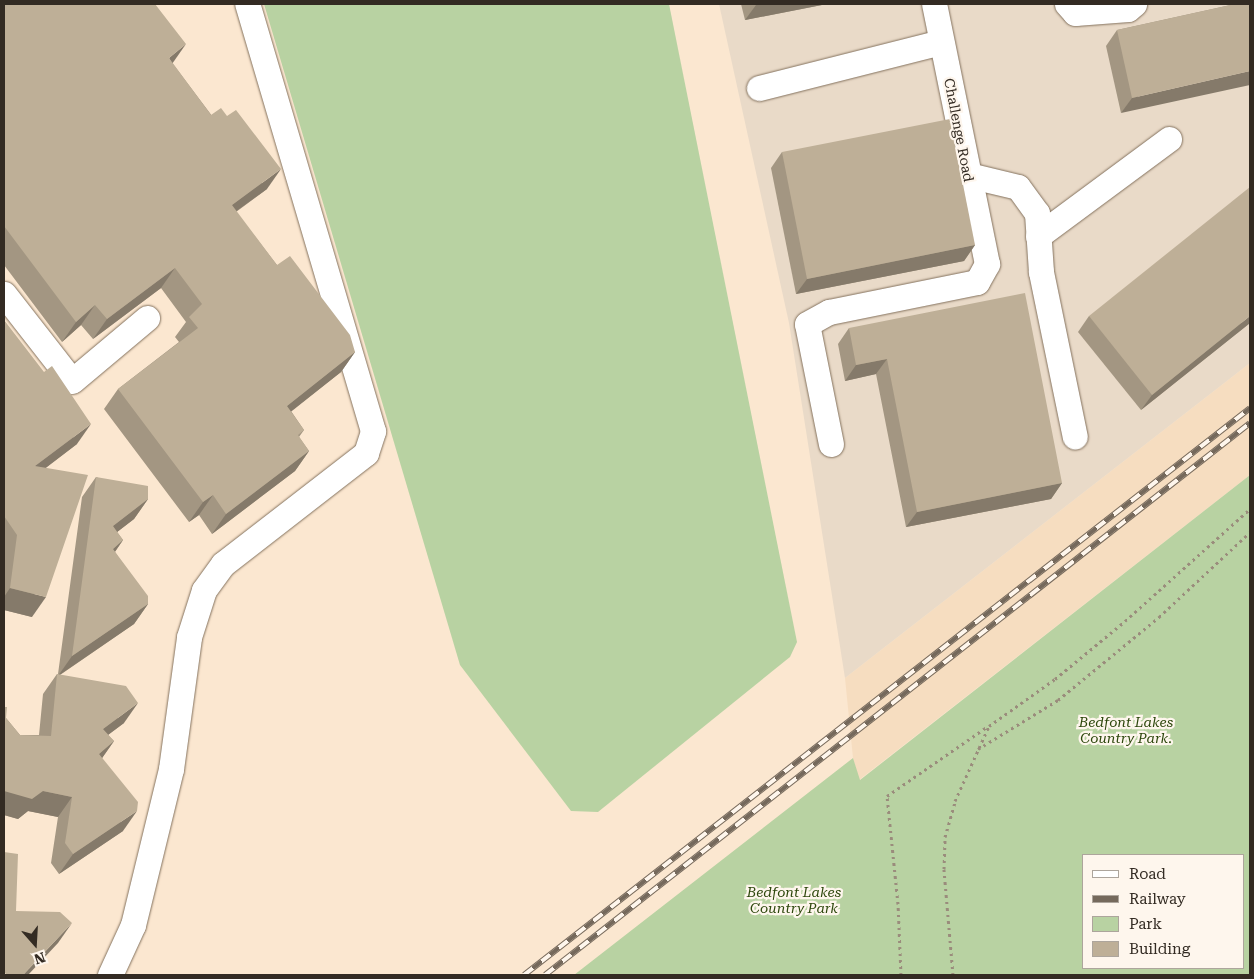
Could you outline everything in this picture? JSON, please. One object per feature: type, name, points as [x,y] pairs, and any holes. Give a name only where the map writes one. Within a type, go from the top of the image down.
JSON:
[{"type":"street","points":[[110,975],[136,916],[171,769],[189,637],[204,590],[223,564],[366,453],[373,431],[247,4]]},
{"type":"street","name":"Challenge Road","points":[[831,444],[807,324],[829,312],[977,282],[987,264],[934,4]]},
{"type":"street","points":[[1067,4],[1075,13],[1128,9],[1134,4]]},
{"type":"street","points":[[759,88],[942,42]]},
{"type":"street","points":[[1038,236],[1169,139]]},
{"type":"street","points":[[968,175],[1018,187],[1037,213],[1041,272],[1075,437]]},
{"type":"street","points":[[4,294],[72,381],[147,318]]},
{"type":"path","points":[[901,975],[898,904],[887,796],[1055,679],[1125,621],[1250,509]]},
{"type":"path","points":[[977,750],[1058,700],[1159,617],[1250,532]]},
{"type":"path","points":[[953,975],[944,869],[945,837],[955,801],[988,726]]},
{"type":"shaded area","points":[[719,4],[1250,4],[1250,363],[845,678],[789,323]]},
{"type":"shaded area","points":[[1250,363],[1250,475],[859,780],[853,758],[845,678]]},
{"type":"green space","points":[[264,4],[669,4],[797,642],[790,657],[598,812],[571,811],[460,665]]},
{"type":"green space","name":"Bedfont Lakes Country Park.","points":[[1250,475],[1250,975],[574,975],[853,758],[860,780]]},
{"type":"building","points":[[4,4],[155,4],[186,44],[169,58],[211,115],[221,108],[227,116],[236,110],[281,169],[232,205],[277,265],[290,256],[350,335],[355,352],[287,406],[304,430],[298,435],[309,451],[226,514],[213,495],[203,502],[118,389],[198,328],[189,317],[202,304],[175,268],[107,319],[95,305],[76,322],[4,226]]},
{"type":"building","points":[[1235,4],[1250,4],[1250,71],[1132,98],[1117,30]]},
{"type":"building","points":[[950,119],[975,245],[807,279],[782,152]]},
{"type":"building","points":[[1250,187],[1250,316],[1152,395],[1089,316]]},
{"type":"building","points":[[1025,293],[1062,483],[917,512],[887,359],[856,365],[849,328]]},
{"type":"building","points":[[4,320],[44,372],[52,366],[91,424],[35,466],[88,475],[46,597],[10,588],[17,535],[4,516]]},
{"type":"building","points":[[96,477],[148,486],[148,499],[113,526],[123,540],[113,549],[148,596],[148,604],[72,656]]},
{"type":"building","points":[[57,674],[126,686],[138,703],[103,729],[114,741],[99,754],[138,802],[137,811],[73,854],[65,843],[72,797],[43,791],[32,799],[4,791],[4,707],[7,707],[6,718],[20,735],[51,736]]},
{"type":"building","points":[[4,852],[18,854],[16,911],[60,912],[72,923],[23,975],[7,975],[4,972]]},
{"type":"railway","points":[[524,975],[1250,408]]},
{"type":"railway","points":[[545,975],[1250,423]]},
{"type":"park label","name":"Bedfont Lakes Country Park","points":[[794,900]]}]
